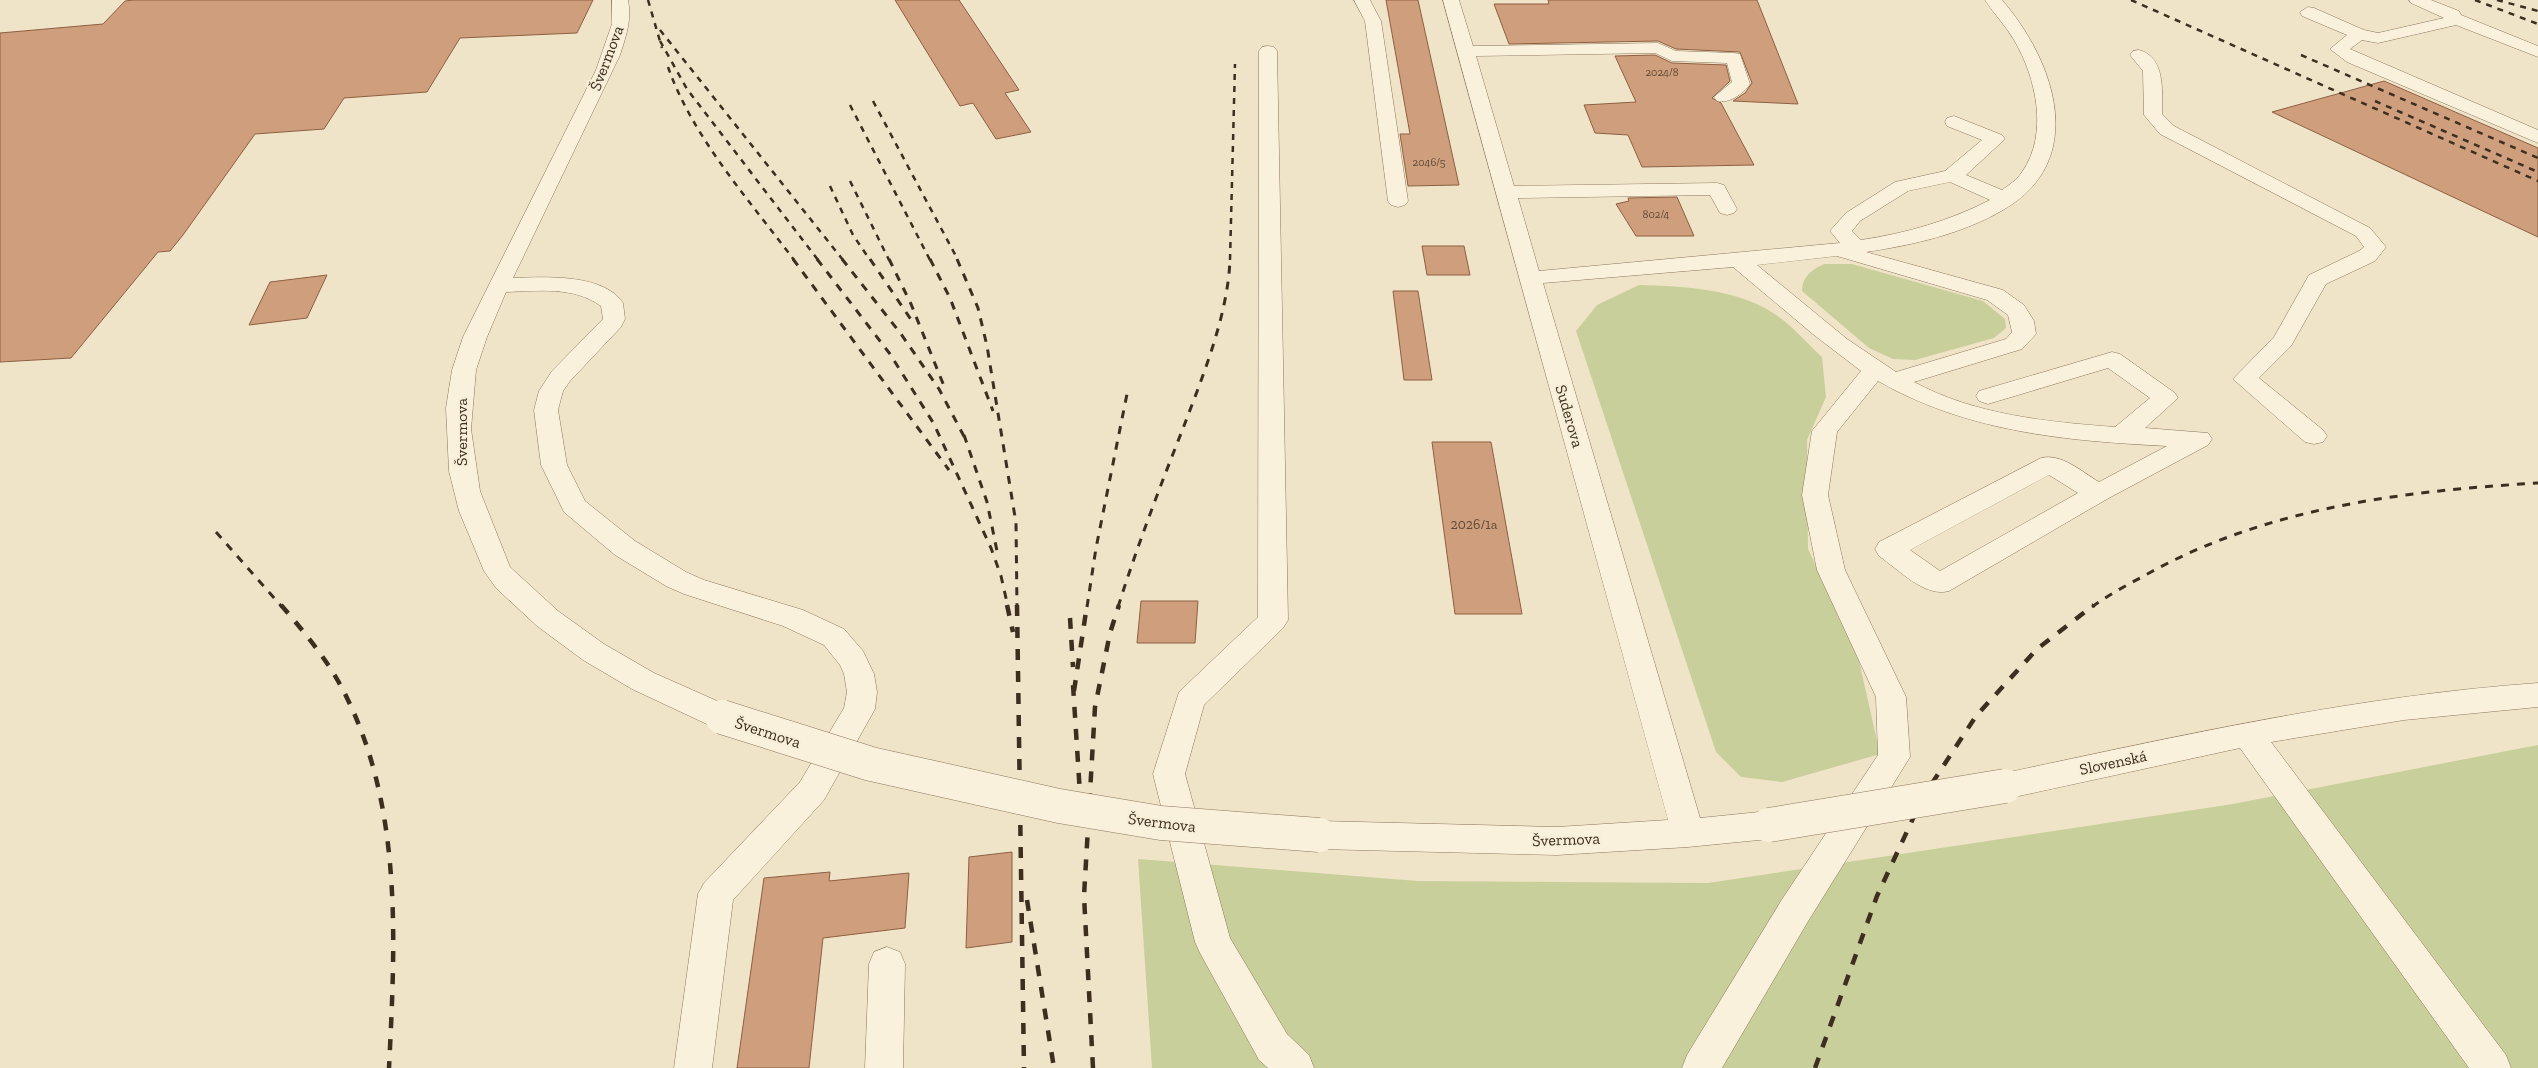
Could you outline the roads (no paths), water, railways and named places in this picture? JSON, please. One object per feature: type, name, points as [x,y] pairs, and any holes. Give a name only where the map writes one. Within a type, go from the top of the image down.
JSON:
[{"type":"street","name":"Švermova","points":[[620,0],[621,24],[602,77],[478,329],[461,386],[459,445],[462,478],[478,528],[500,574],[545,617],[597,656],[665,693],[722,717],[871,764],[1059,806],[1161,823],[1319,835],[1557,841],[1688,833]]},
{"type":"street","points":[[1362,0],[1373,21],[1398,201]]},
{"type":"street","name":"Suderova","points":[[1451,0],[1688,833]]},
{"type":"street","points":[[1531,278],[1738,260],[1856,247],[1937,231],[1972,218],[2005,200],[2024,184],[2038,164],[2046,133],[2047,110],[2041,77],[2025,46],[1993,0]]},
{"type":"street","points":[[2417,0],[2453,15],[2453,18],[2538,52]]},
{"type":"street","points":[[2308,12],[2359,34],[2378,38],[2452,21],[2453,18]]},
{"type":"street","points":[[2359,34],[2339,49],[2354,58],[2538,137]]},
{"type":"street","points":[[1466,51],[1658,48],[1672,56],[1734,58],[1741,84],[1723,97]]},
{"type":"street","points":[[1268,50],[1273,620],[1190,700],[1169,774],[1213,942],[1273,1047],[1295,1068]]},
{"type":"street","points":[[2139,55],[2152,70],[2153,114],[2167,130],[2363,232],[2375,247],[2367,256],[2317,280],[2301,312],[2283,341],[2245,379],[2314,436]]},
{"type":"street","points":[[1856,247],[1840,231],[1853,217],[1902,186],[1952,176],[1995,139],[1954,122]]},
{"type":"street","points":[[1952,176],[2005,200]]},
{"type":"street","points":[[1506,192],[1717,189],[1727,209]]},
{"type":"street","points":[[1701,1068],[1794,912],[1894,756],[1891,697],[1831,570],[1815,495],[1825,431],[1885,375],[2014,344],[2024,334],[2021,316],[2007,301],[1982,290],[1834,250]]},
{"type":"street","points":[[1738,260],[1846,349],[1885,375],[1929,398],[1994,421],[2025,426],[2121,435],[2199,439],[2098,493],[1939,584],[1889,549],[2050,464],[2098,493]]},
{"type":"street","points":[[499,285],[577,286],[600,294],[612,303],[614,319],[561,376],[551,391],[546,410],[554,465],[574,506],[625,548],[676,579],[694,588],[793,618],[834,637],[852,659],[860,674],[862,692],[859,709],[812,791],[716,894],[693,1068]]},
{"type":"street","points":[[1988,396],[2112,360],[2166,398],[2121,435]]},
{"type":"street","name":"Slovenská","points":[[1688,833],[1769,825],[2005,786],[2248,735],[2370,712],[2474,699],[2538,695]]},
{"type":"street","points":[[2248,735],[2492,1068]]},
{"type":"street","points":[[884,1068],[887,964]]},
{"type":"railway","points":[[648,0],[662,48]]},
{"type":"railway","points":[[2131,0],[2538,181]]},
{"type":"railway","points":[[2475,0],[2538,24]]},
{"type":"railway","points":[[2497,0],[2538,11]]},
{"type":"railway","points":[[660,30],[843,260]]},
{"type":"railway","points":[[660,41],[687,89],[818,260]]},
{"type":"railway","points":[[2301,55],[2538,158]]},
{"type":"railway","points":[[1230,260],[1235,64]]},
{"type":"railway","points":[[668,67],[692,119],[707,144],[741,192],[794,260]]},
{"type":"railway","points":[[873,101],[958,260]]},
{"type":"railway","points":[[2375,101],[2538,172]]},
{"type":"railway","points":[[850,105],[930,260]]},
{"type":"railway","points":[[850,181],[889,260]]},
{"type":"railway","points":[[830,186],[853,235],[870,260]]},
{"type":"railway","points":[[793,259],[949,470]]},
{"type":"railway","points":[[817,259],[890,354],[934,424],[991,548],[1001,576],[1008,607]]},
{"type":"railway","points":[[842,259],[901,334],[939,389],[965,439]]},
{"type":"railway","points":[[870,259],[914,324]]},
{"type":"railway","points":[[889,259],[911,304],[946,391]]},
{"type":"railway","points":[[930,259],[950,298],[993,411]]},
{"type":"railway","points":[[957,259],[978,308],[987,346],[1016,523],[1017,607]]},
{"type":"railway","points":[[1118,607],[1213,346],[1224,302],[1230,259]]},
{"type":"railway","points":[[1087,607],[1096,548],[1127,394]]},
{"type":"railway","points":[[965,439],[987,502],[997,551]]},
{"type":"railway","points":[[2092,607],[2129,584],[2196,550],[2290,517],[2339,506],[2438,491],[2538,483]]},
{"type":"railway","points":[[216,532],[282,607]]},
{"type":"railway","points":[[281,605],[300,627],[341,685],[365,742],[378,787],[386,833],[393,927],[389,1068]]},
{"type":"railway","points":[[1007,605],[1013,632]]},
{"type":"railway","points":[[1017,605],[1024,1068]]},
{"type":"railway","points":[[1074,691],[1087,605]]},
{"type":"railway","points":[[1093,1068],[1084,896],[1095,707],[1110,633],[1119,605]]},
{"type":"railway","points":[[1815,1068],[1877,896],[1923,797],[1976,716],[2037,649],[2094,605]]},
{"type":"railway","points":[[1070,618],[1073,667]]},
{"type":"railway","points":[[1073,685],[1082,825]]},
{"type":"railway","points":[[1027,900],[1054,1068]]}]
